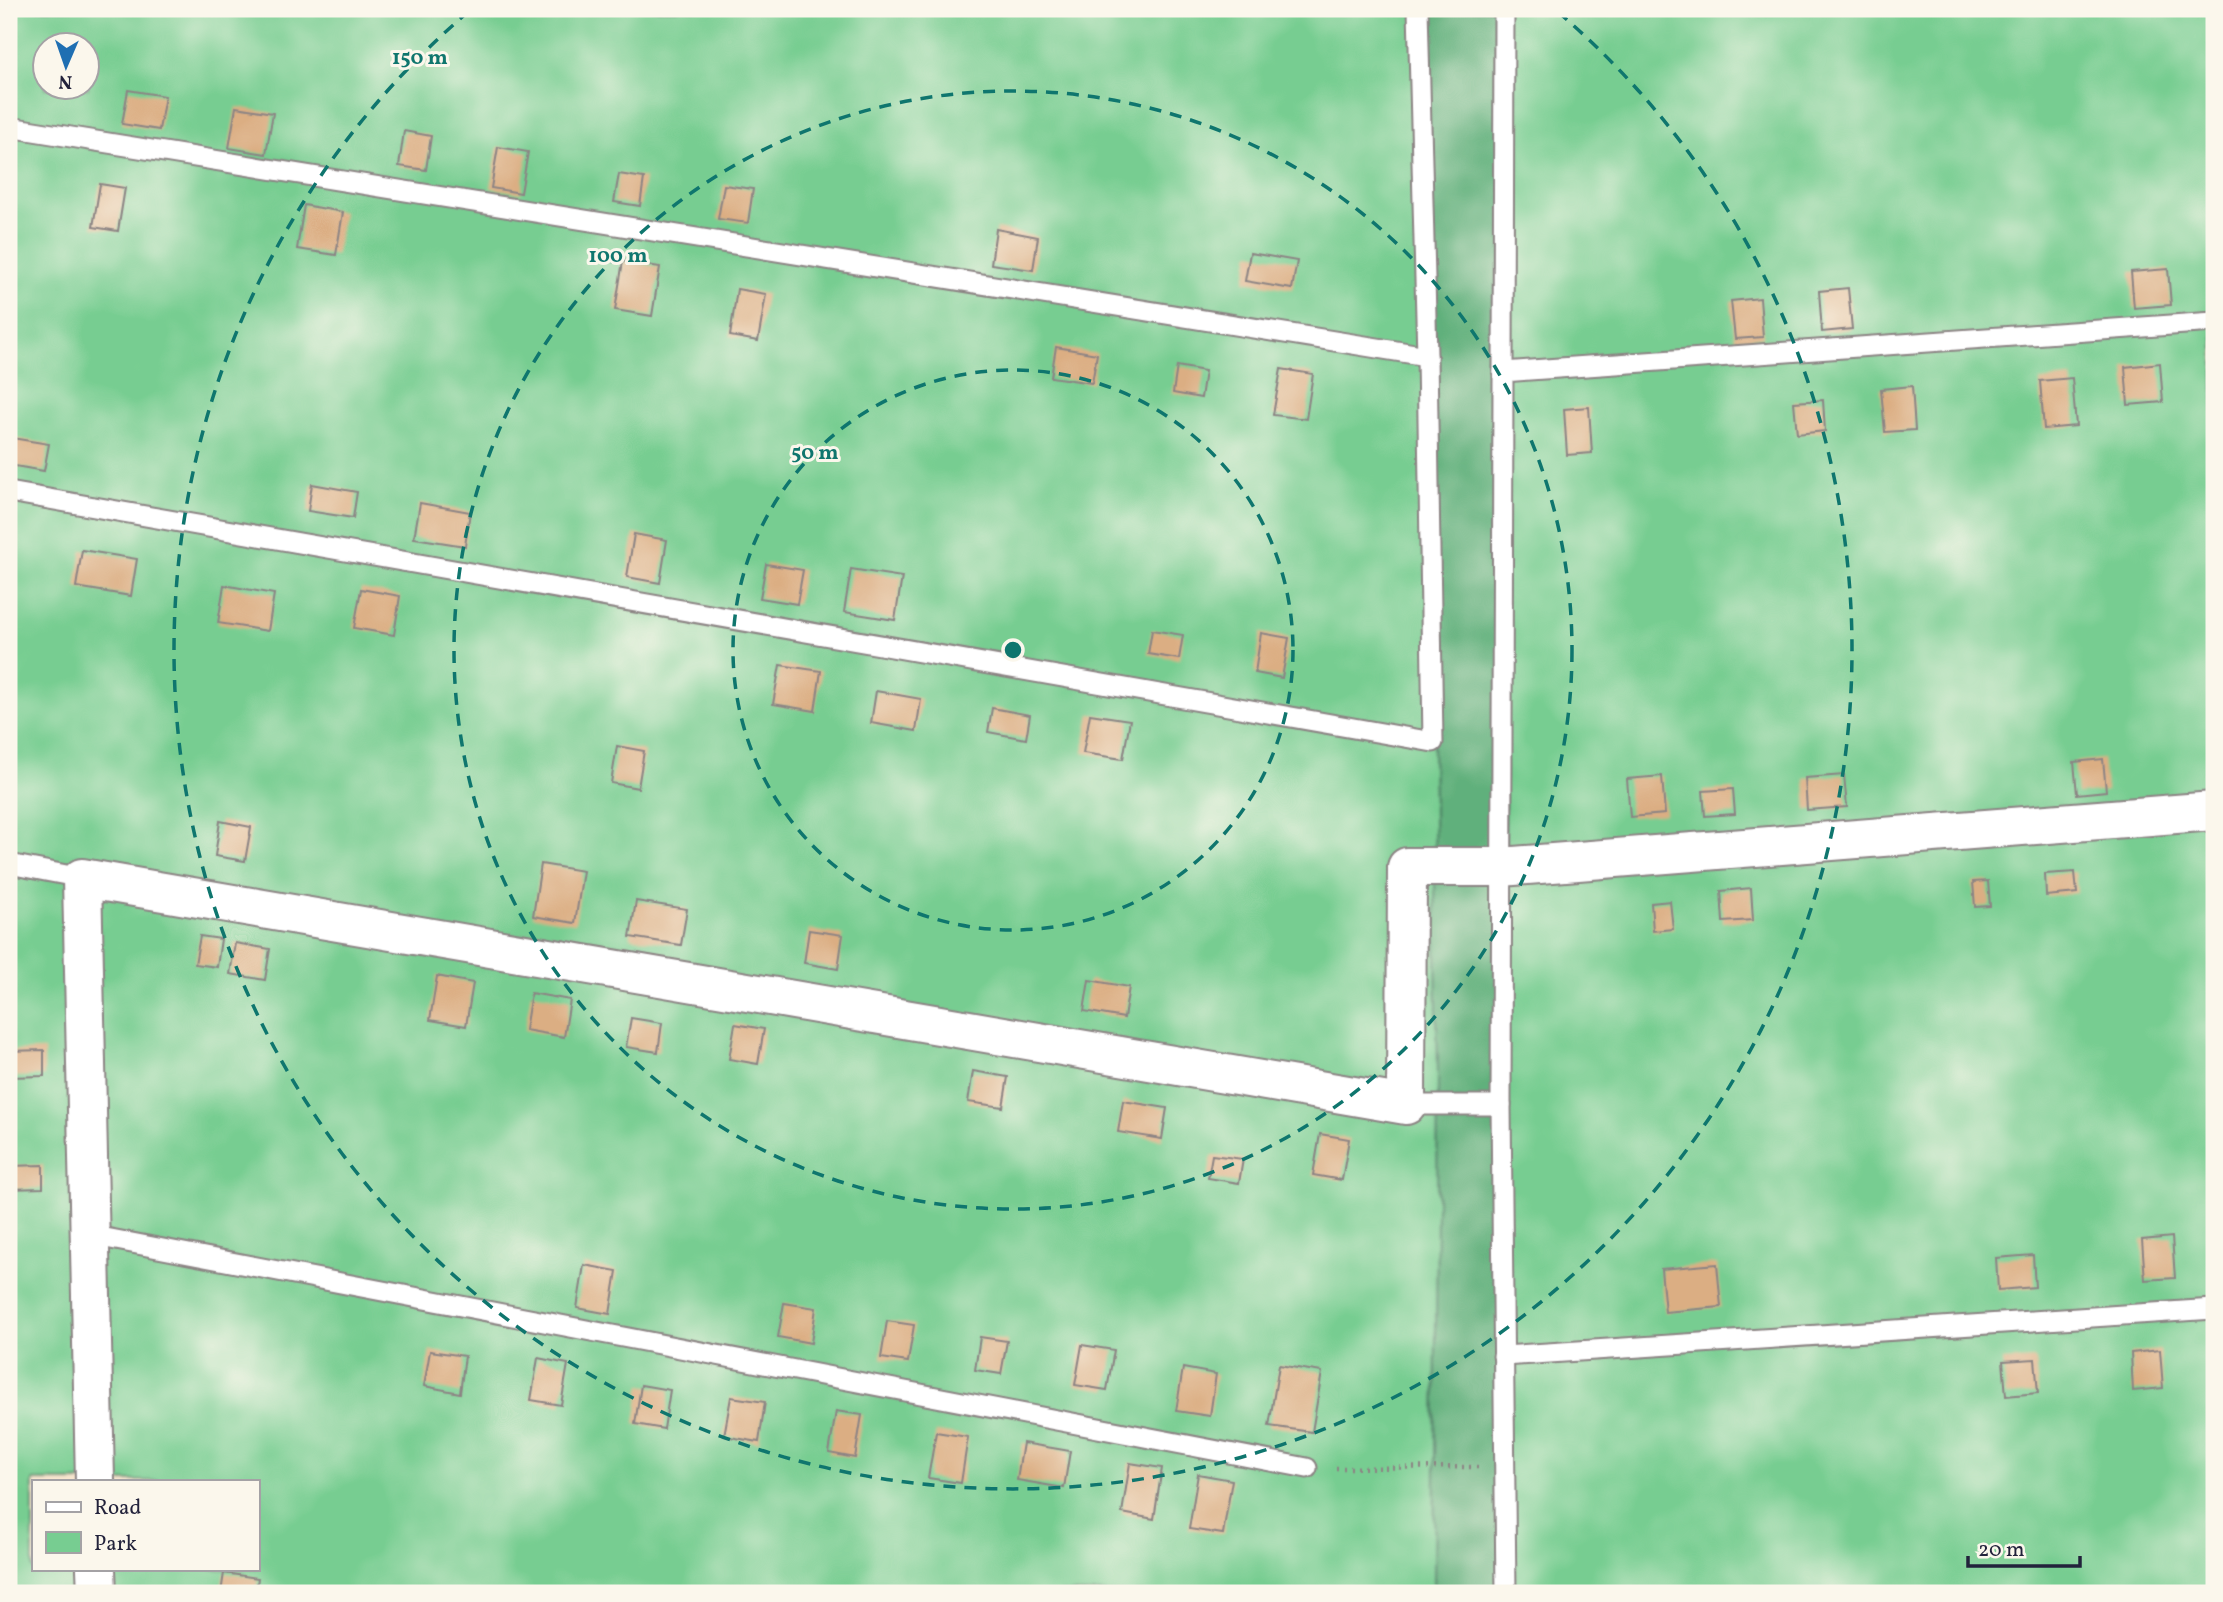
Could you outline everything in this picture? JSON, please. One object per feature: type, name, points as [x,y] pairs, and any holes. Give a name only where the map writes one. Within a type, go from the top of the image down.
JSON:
[{"type":"street","points":[[95,1480],[82,877],[1406,1105],[1407,867],[1501,867],[2214,811]]},
{"type":"street","points":[[96,1570],[97,1593]]},
{"type":"lane","points":[[9,492],[1433,742],[1418,9]]},
{"type":"lane","points":[[1504,9],[1501,1105],[1506,1593]]},
{"type":"lane","points":[[9,127],[1427,356]]},
{"type":"lane","points":[[1503,372],[2214,322]]},
{"type":"lane","points":[[9,864],[82,877]]},
{"type":"lane","points":[[1406,1105],[1501,1105]]},
{"type":"lane","points":[[90,1236],[1307,1468]]},
{"type":"lane","points":[[1503,1356],[2214,1309]]},
{"type":"path","points":[[1307,1468],[1504,1466]]},
{"type":"green space","points":[[9,9],[2214,9],[2214,1593],[9,1593]]},
{"type":"green space","points":[[1418,9],[1504,9],[1506,1593],[1434,1593],[1438,1078],[1427,356]]},
{"type":"building","points":[[128,90],[165,96],[159,130],[122,124]]},
{"type":"building","points":[[236,107],[273,113],[266,154],[229,148]]},
{"type":"building","points":[[404,131],[431,136],[426,170],[399,166]]},
{"type":"building","points":[[498,147],[528,152],[521,193],[491,188]]},
{"type":"building","points":[[619,174],[644,178],[640,206],[614,202]]},
{"type":"building","points":[[100,184],[125,188],[118,231],[93,227]]},
{"type":"building","points":[[724,185],[753,189],[748,223],[718,219]]},
{"type":"building","points":[[304,205],[343,212],[336,255],[297,249]]},
{"type":"building","points":[[996,229],[1038,237],[1033,270],[991,264]]},
{"type":"building","points":[[1250,253],[1297,261],[1292,289],[1245,281]]},
{"type":"building","points":[[623,261],[660,267],[652,316],[615,310]]},
{"type":"building","points":[[2168,269],[2171,305],[2134,308],[2131,272]]},
{"type":"building","points":[[1848,288],[1852,329],[1822,332],[1819,291]]},
{"type":"building","points":[[737,289],[766,294],[758,341],[730,336]]},
{"type":"building","points":[[1760,298],[1763,337],[1735,339],[1731,301]]},
{"type":"building","points":[[1056,347],[1097,354],[1092,383],[1051,377]]},
{"type":"building","points":[[2160,363],[2163,402],[2128,405],[2125,367]]},
{"type":"building","points":[[1177,366],[1205,371],[1201,398],[1173,393]]},
{"type":"building","points":[[1281,369],[1313,374],[1306,419],[1273,415]]},
{"type":"building","points":[[2072,378],[2076,426],[2044,429],[2040,381]]},
{"type":"building","points":[[1912,386],[1915,430],[1885,432],[1881,389]]},
{"type":"building","points":[[1823,400],[1825,431],[1797,434],[1794,402]]},
{"type":"building","points":[[1589,407],[1592,453],[1567,455],[1564,409]]},
{"type":"building","points":[[12,438],[49,444],[44,471],[9,465]]},
{"type":"building","points":[[312,484],[357,492],[353,518],[308,511]]},
{"type":"building","points":[[420,503],[470,512],[465,546],[414,538]]},
{"type":"building","points":[[634,534],[667,540],[660,583],[627,577]]},
{"type":"building","points":[[82,550],[137,559],[131,596],[76,587]]},
{"type":"building","points":[[766,564],[803,570],[797,604],[760,598]]},
{"type":"building","points":[[851,569],[902,577],[895,620],[844,612]]},
{"type":"building","points":[[224,585],[274,594],[268,631],[218,623]]},
{"type":"building","points":[[361,589],[400,596],[394,635],[354,628]]},
{"type":"building","points":[[1152,630],[1183,635],[1179,659],[1148,654]]},
{"type":"building","points":[[1261,633],[1289,638],[1282,678],[1255,673]]},
{"type":"building","points":[[780,665],[821,671],[815,711],[773,704]]},
{"type":"building","points":[[876,691],[921,699],[916,731],[871,723]]},
{"type":"building","points":[[992,708],[1030,715],[1026,739],[988,732]]},
{"type":"building","points":[[1090,714],[1130,720],[1123,759],[1083,753]]},
{"type":"building","points":[[617,746],[644,751],[638,788],[611,783]]},
{"type":"building","points":[[2103,759],[2106,791],[2077,794],[2074,762]]},
{"type":"building","points":[[1844,775],[1847,807],[1807,810],[1805,778]]},
{"type":"building","points":[[1662,776],[1665,814],[1630,817],[1627,779]]},
{"type":"building","points":[[1733,789],[1735,814],[1705,816],[1703,791]]},
{"type":"building","points":[[220,821],[251,827],[245,861],[215,856]]},
{"type":"building","points":[[541,864],[583,871],[575,923],[533,916]]},
{"type":"building","points":[[2075,872],[2077,893],[2046,896],[2045,874]]},
{"type":"building","points":[[1988,881],[1990,906],[1975,907],[1973,882]]},
{"type":"building","points":[[1751,888],[1753,920],[1723,922],[1721,891]]},
{"type":"building","points":[[636,901],[687,909],[681,945],[630,937]]},
{"type":"building","points":[[1670,901],[1673,929],[1653,931],[1651,903]]},
{"type":"building","points":[[809,930],[843,935],[838,969],[804,963]]},
{"type":"building","points":[[200,936],[221,939],[217,967],[195,964]]},
{"type":"building","points":[[235,943],[270,949],[265,980],[230,974]]},
{"type":"building","points":[[437,976],[473,983],[466,1026],[430,1020]]},
{"type":"building","points":[[1089,980],[1129,987],[1124,1018],[1084,1011]]},
{"type":"building","points":[[531,993],[570,1000],[564,1037],[525,1030]]},
{"type":"building","points":[[631,1018],[662,1023],[658,1052],[626,1047]]},
{"type":"building","points":[[735,1024],[764,1029],[758,1064],[729,1059]]},
{"type":"building","points":[[44,1050],[44,1076],[9,1077],[9,1051]]},
{"type":"building","points":[[973,1071],[1008,1077],[1003,1107],[968,1102]]},
{"type":"building","points":[[1123,1101],[1167,1108],[1162,1139],[1118,1132]]},
{"type":"building","points":[[1320,1134],[1349,1139],[1342,1180],[1313,1175]]},
{"type":"building","points":[[1212,1155],[1243,1159],[1239,1183],[1208,1178]]},
{"type":"building","points":[[43,1165],[43,1188],[9,1189],[9,1166]]},
{"type":"building","points":[[2172,1237],[2175,1278],[2145,1280],[2142,1240]]},
{"type":"building","points":[[2033,1255],[2035,1287],[1998,1290],[1996,1258]]},
{"type":"building","points":[[1717,1264],[1721,1307],[1665,1312],[1661,1269]]},
{"type":"building","points":[[584,1265],[617,1271],[610,1314],[577,1308]]},
{"type":"building","points":[[784,1303],[816,1308],[811,1343],[778,1337]]},
{"type":"building","points":[[887,1321],[914,1325],[908,1362],[881,1358]]},
{"type":"building","points":[[980,1337],[1007,1341],[1001,1374],[975,1370]]},
{"type":"building","points":[[1082,1345],[1114,1350],[1107,1390],[1075,1385]]},
{"type":"building","points":[[2160,1350],[2163,1388],[2133,1391],[2131,1353]]},
{"type":"building","points":[[430,1351],[465,1356],[460,1393],[424,1386]]},
{"type":"building","points":[[538,1358],[568,1364],[561,1405],[531,1400]]},
{"type":"building","points":[[2035,1359],[2038,1393],[2006,1396],[2003,1361]]},
{"type":"building","points":[[1279,1365],[1322,1372],[1312,1432],[1269,1426]]},
{"type":"building","points":[[1183,1368],[1216,1374],[1210,1416],[1176,1411]]},
{"type":"building","points":[[641,1385],[670,1390],[664,1429],[635,1424]]},
{"type":"building","points":[[731,1397],[765,1402],[759,1442],[724,1436]]},
{"type":"building","points":[[836,1411],[862,1415],[855,1458],[829,1453]]},
{"type":"building","points":[[936,1432],[968,1437],[961,1483],[928,1478]]},
{"type":"building","points":[[1023,1443],[1070,1451],[1064,1488],[1017,1480]]},
{"type":"building","points":[[1130,1463],[1162,1468],[1154,1519],[1122,1513]]},
{"type":"building","points":[[1198,1474],[1232,1480],[1223,1534],[1189,1529]]},
{"type":"building","points":[[224,1573],[258,1578],[256,1593],[221,1593]]}]
